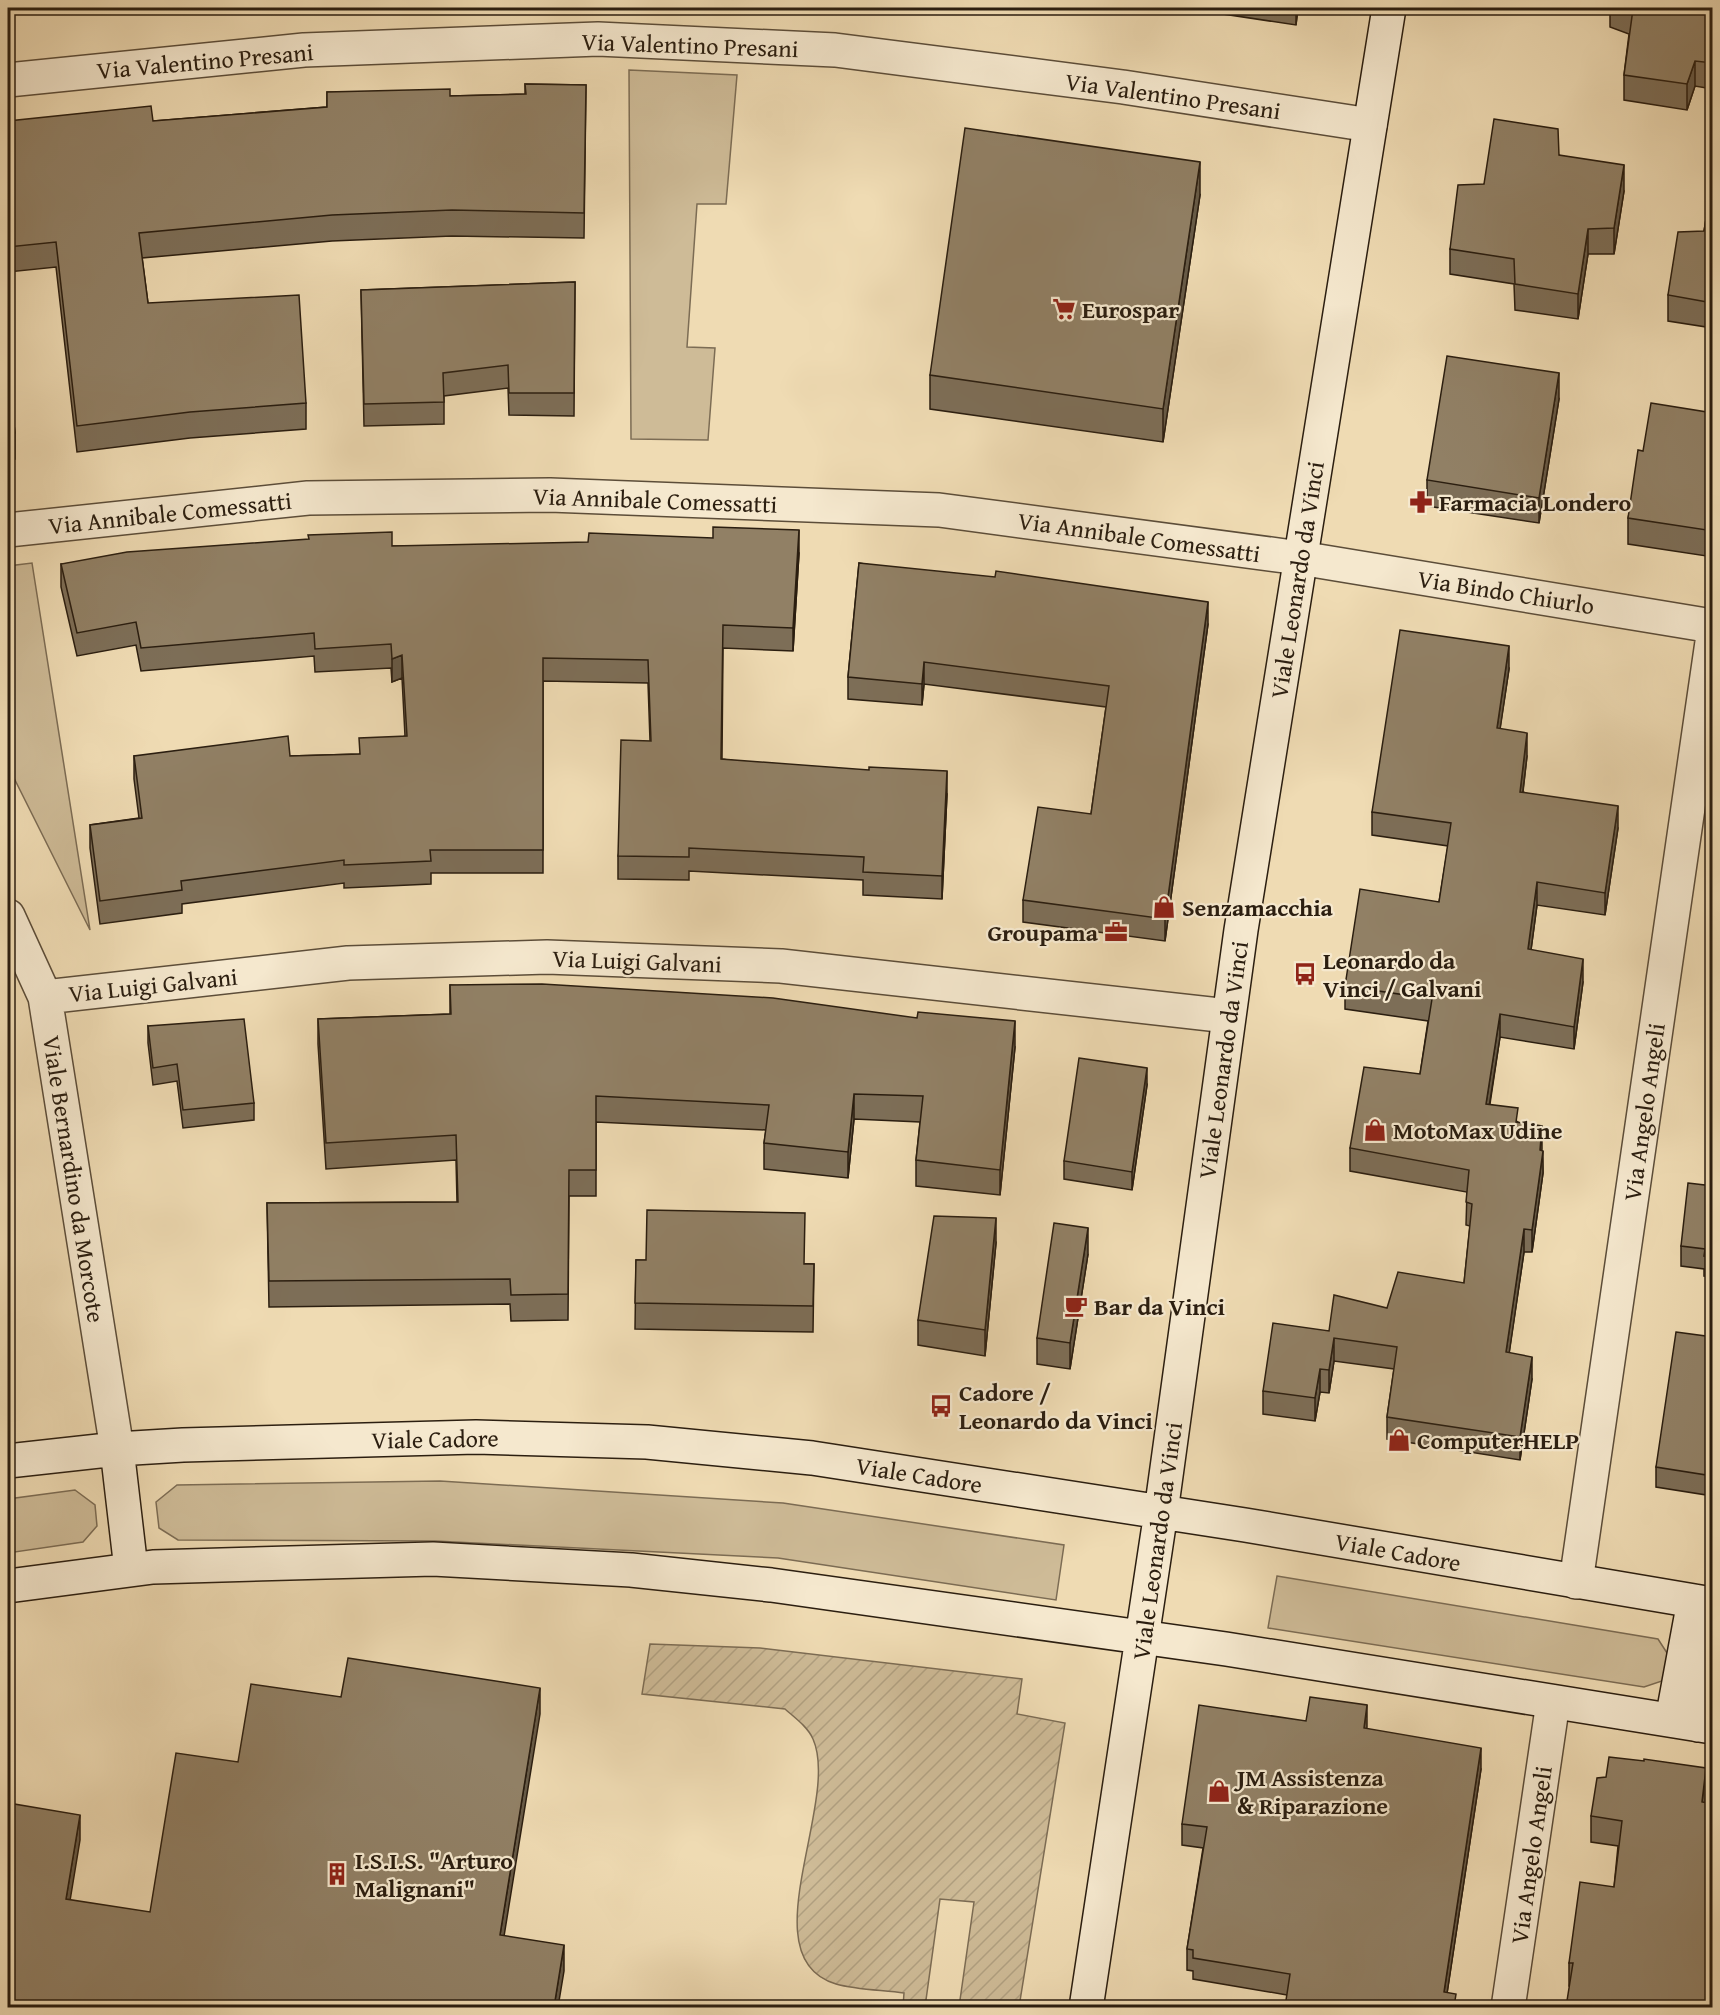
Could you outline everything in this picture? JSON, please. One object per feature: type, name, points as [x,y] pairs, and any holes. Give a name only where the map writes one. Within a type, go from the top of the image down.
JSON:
[{"type":"street","name":"Viale Leonardo da Vinci","points":[[1086,2007],[1143,1638],[1228,1016],[1389,8]]},
{"type":"street","name":"Via Valentino Presani","points":[[8,80],[304,50],[598,39],[835,50],[1123,87],[1370,125]]},
{"type":"street","name":"Via Annibale Comessatti","points":[[8,530],[308,498],[550,495],[939,510],[1300,558]]},
{"type":"street","name":"Via Bindo Chiurlo","points":[[1300,558],[1713,626]]},
{"type":"street","name":"Via Angelo Angeli","points":[[1576,1582],[1713,642]]},
{"type":"street","name":"Viale Bernardino da Morcote","points":[[8,916],[45,997],[117,1449]]},
{"type":"street","name":"Via Luigi Galvani","points":[[45,997],[348,963],[547,957],[781,966],[1228,1016]]},
{"type":"street","name":"Viale Cadore","points":[[8,1461],[117,1449],[476,1437],[647,1442],[812,1458],[1161,1512],[1703,1602]]},
{"type":"street","points":[[117,1449],[130,1569]]},
{"type":"street","points":[[8,1586],[130,1569],[433,1559],[631,1570],[771,1585],[1143,1638],[1694,1724]]},
{"type":"street","points":[[1694,1724],[1703,1602]]},
{"type":"street","points":[[1694,1724],[1713,1646]]},
{"type":"street","name":"Via Angelo Angeli","points":[[1508,2007],[1553,1702]]},
{"type":"shaded area","points":[[629,70],[737,75],[726,204],[697,204],[687,347],[715,348],[708,440],[631,439]]},
{"type":"shaded area","points":[[32,563],[90,930],[8,766],[8,566]]},
{"type":"shaded area","points":[[440,1481],[783,1503],[1064,1545],[1056,1600],[778,1558],[435,1541],[178,1540],[159,1528],[156,1502],[177,1485]]},
{"type":"shaded area","points":[[75,1490],[95,1505],[97,1526],[83,1542],[8,1553],[8,1499]]},
{"type":"shaded area","points":[[1277,1576],[1658,1639],[1669,1656],[1665,1680],[1644,1687],[1268,1628]]},
{"type":"shaded area","points":[[650,1644],[760,1648],[1022,1679],[1017,1714],[1065,1723],[1019,2007],[959,2007],[974,1902],[940,1899],[925,2007],[903,2007],[904,1993],[836,1984],[811,1969],[799,1944],[797,1912],[816,1800],[818,1767],[813,1739],[804,1726],[785,1709],[642,1694]]},
{"type":"building","points":[[1627,8],[1713,8],[1713,63],[1695,61],[1687,84],[1624,75],[1633,9]]},
{"type":"building","points":[[525,84],[586,85],[584,213],[452,210],[332,215],[139,233],[148,303],[299,295],[306,403],[190,412],[77,426],[56,242],[8,247],[8,121],[151,106],[153,121],[327,107],[327,92],[450,89],[450,96],[526,94]]},
{"type":"building","points":[[1494,119],[1558,129],[1559,155],[1624,165],[1614,228],[1588,229],[1578,294],[1515,284],[1514,259],[1450,249],[1458,185],[1484,184]]},
{"type":"building","name":"Eurospar","points":[[965,128],[1200,162],[1163,409],[930,375]]},
{"type":"building","points":[[1713,177],[1713,303],[1668,295],[1678,232],[1704,231]]},
{"type":"building","points":[[575,282],[574,393],[509,393],[508,365],[443,373],[444,402],[364,404],[361,290]]},
{"type":"building","points":[[1447,356],[1559,373],[1539,498],[1427,480]]},
{"type":"building","points":[[8,372],[15,433],[8,435]]},
{"type":"building","points":[[1651,403],[1713,413],[1713,531],[1628,518],[1638,450],[1643,451]]},
{"type":"building","points":[[713,527],[799,530],[793,628],[723,625],[721,759],[869,770],[869,767],[947,771],[942,876],[863,872],[864,857],[689,848],[689,857],[618,856],[621,740],[651,741],[648,660],[543,658],[543,850],[430,850],[431,861],[344,865],[344,860],[181,881],[182,890],[100,901],[90,825],[142,818],[134,756],[288,736],[290,756],[360,754],[359,738],[407,736],[402,655],[392,659],[391,644],[315,649],[314,633],[141,648],[136,622],[77,633],[61,564],[127,552],[309,539],[308,535],[392,532],[392,546],[588,542],[589,533],[713,538]]},
{"type":"building","points":[[859,563],[995,577],[996,571],[1208,602],[1165,919],[1023,900],[1038,807],[1091,814],[1109,686],[924,662],[922,684],[848,677]]},
{"type":"building","points":[[1400,630],[1509,646],[1497,728],[1527,733],[1520,792],[1618,806],[1605,893],[1537,882],[1528,949],[1583,959],[1574,1027],[1500,1014],[1486,1104],[1518,1108],[1516,1122],[1542,1126],[1540,1150],[1543,1151],[1532,1230],[1524,1229],[1506,1352],[1532,1357],[1520,1437],[1387,1417],[1397,1347],[1334,1338],[1329,1370],[1320,1369],[1315,1398],[1263,1391],[1273,1323],[1329,1331],[1334,1295],[1387,1308],[1398,1272],[1464,1283],[1472,1204],[1466,1202],[1469,1170],[1350,1148],[1364,1067],[1420,1074],[1432,999],[1345,986],[1360,889],[1439,902],[1451,823],[1372,812]]},
{"type":"building","points":[[542,984],[773,998],[917,1018],[918,1012],[1015,1021],[1000,1170],[916,1160],[923,1096],[854,1094],[848,1152],[764,1143],[769,1105],[596,1096],[596,1170],[569,1170],[568,1294],[511,1295],[510,1279],[269,1281],[267,1203],[458,1202],[456,1135],[326,1143],[318,1019],[451,1014],[450,985]]},
{"type":"building","points":[[244,1019],[254,1103],[183,1110],[177,1064],[153,1068],[148,1026]]},
{"type":"building","points":[[1079,1058],[1147,1068],[1132,1172],[1064,1161]]},
{"type":"building","points":[[1688,1183],[1713,1186],[1713,1257],[1704,1256],[1705,1249],[1681,1246]]},
{"type":"building","points":[[647,1210],[805,1213],[804,1264],[814,1264],[813,1306],[635,1303],[636,1260],[646,1260]]},
{"type":"building","points":[[934,1216],[996,1218],[985,1330],[918,1320]]},
{"type":"building","points":[[1054,1223],[1088,1228],[1070,1343],[1037,1338]]},
{"type":"building","points":[[1676,1332],[1713,1337],[1713,1476],[1656,1467]]},
{"type":"building","name":"I.S.I.S. \"Arturo Malignani\"","points":[[348,1658],[540,1688],[500,1935],[564,1945],[554,2007],[8,2007],[8,1803],[80,1815],[66,1899],[150,1912],[176,1753],[238,1762],[251,1684],[341,1697]]},
{"type":"building","points":[[1310,1697],[1367,1705],[1364,1728],[1481,1748],[1444,1992],[1456,1994],[1454,2007],[1285,2007],[1290,1974],[1193,1958],[1193,1950],[1187,1949],[1207,1827],[1182,1824],[1199,1705],[1306,1721]]},
{"type":"building","points":[[1609,1757],[1644,1761],[1644,1759],[1706,1768],[1702,1802],[1713,1804],[1713,2007],[1566,2007],[1573,1963],[1569,1963],[1580,1882],[1614,1887],[1622,1821],[1591,1816],[1597,1778],[1606,1777]]},
{"type":"building","points":[[706,2003],[737,2007],[705,2007]]},
{"type":"place","name":"Eurospar","points":[[1064,309]]},
{"type":"place","name":"Farmacia Londero","points":[[1421,502]]},
{"type":"place","name":"Senzamacchia","points":[[1164,907]]},
{"type":"place","name":"Groupama","points":[[1116,932]]},
{"type":"place","name":"Leonardo da Vinci / Galvani","points":[[1305,974]]},
{"type":"place","name":"MotoMax Udine","points":[[1375,1130]]},
{"type":"place","name":"Bar da Vinci","points":[[1076,1306]]},
{"type":"place","name":"Cadore / Leonardo da Vinci","points":[[941,1406]]},
{"type":"place","name":"ComputerHELP","points":[[1399,1440]]},
{"type":"place","name":"JM Assistenza & Riparazione","points":[[1219,1791]]},
{"type":"place","name":"I.S.I.S. \"Arturo Malignani\"","points":[[337,1874]]}]
